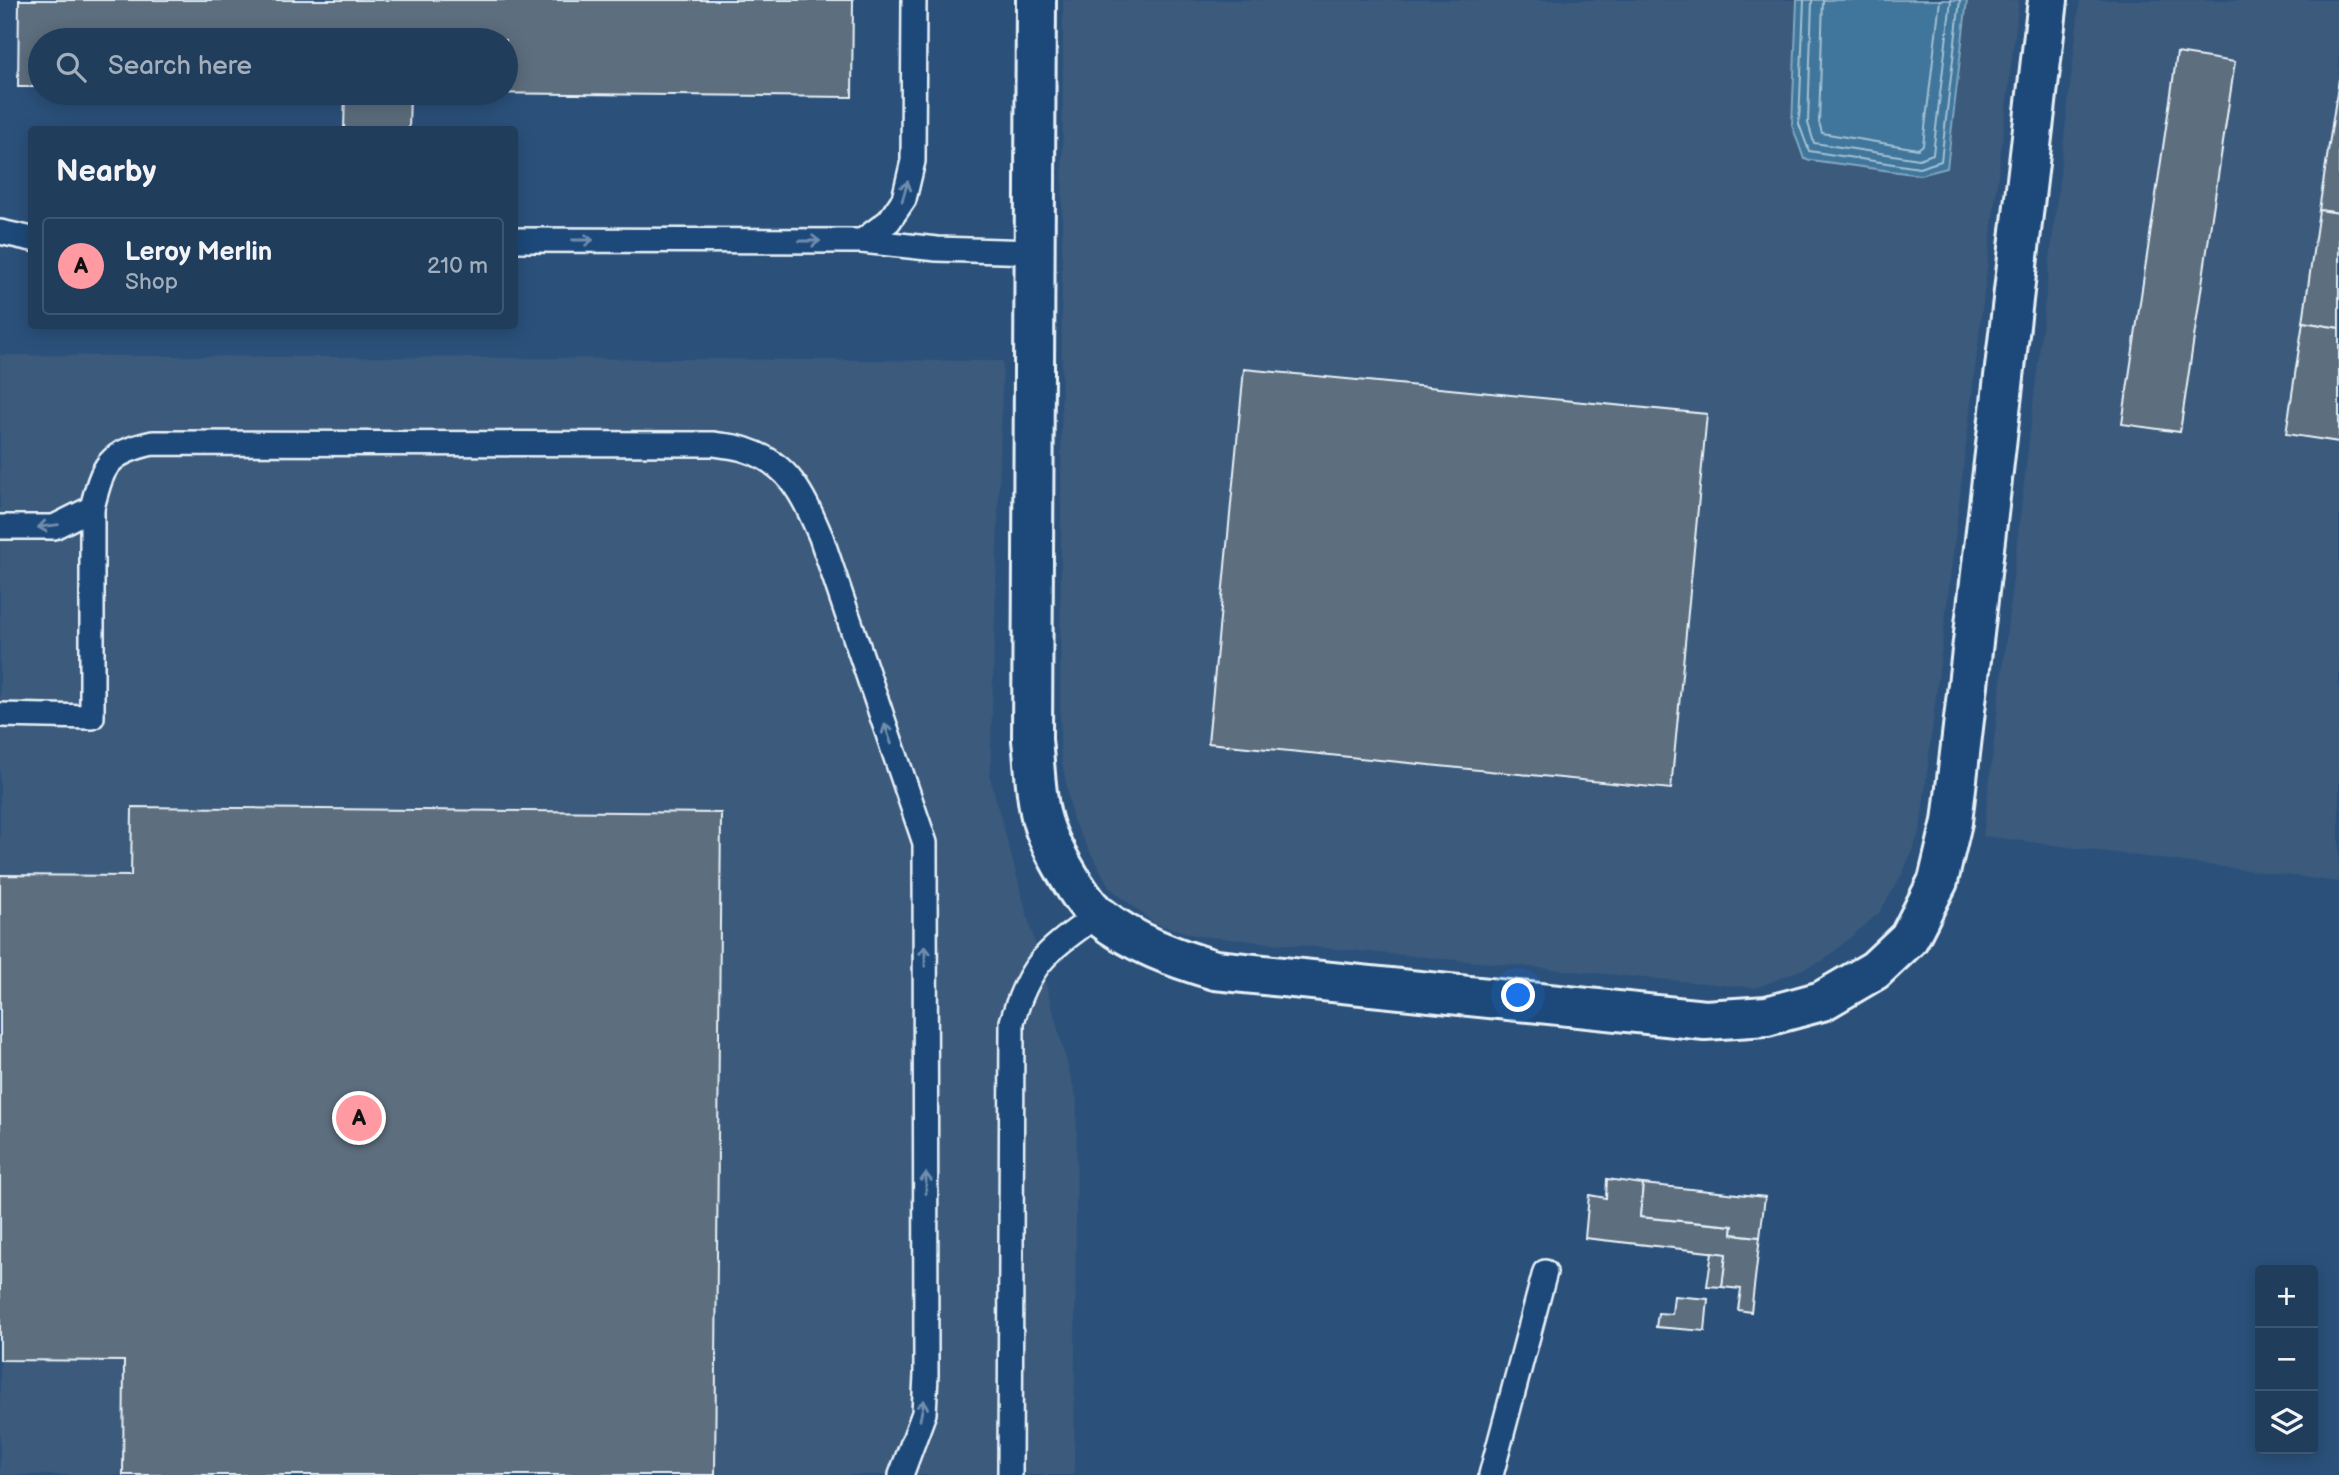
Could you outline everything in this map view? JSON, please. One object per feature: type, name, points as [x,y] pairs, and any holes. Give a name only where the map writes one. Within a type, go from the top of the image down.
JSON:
[{"type":"street","points":[[1036,0],[1032,740],[1041,819],[1060,863],[1097,915],[1147,946],[1180,960],[1215,970],[1705,1020],[1767,1016],[1822,1001],[1875,970],[1909,938],[1938,881],[1952,822],[2048,0]]},
{"type":"lane","points":[[862,241],[889,221],[904,200],[913,160],[914,0]]},
{"type":"lane","points":[[0,232],[28,238]]},
{"type":"lane","points":[[518,240],[862,241],[937,249],[1035,252]]},
{"type":"lane","points":[[0,715],[92,717],[92,508],[99,479],[110,461],[131,448],[153,443],[714,444],[747,450],[778,466],[803,493],[821,537],[925,843],[926,1375],[924,1413],[901,1475]]},
{"type":"lane","points":[[0,527],[54,527],[92,508]]},
{"type":"lane","points":[[1010,1475],[1012,1022],[1032,971],[1047,952],[1097,915]]},
{"type":"lane","points":[[1491,1475],[1545,1272]]},
{"type":"shaded area","points":[[1063,0],[2019,0],[1920,831],[1902,875],[1879,913],[1823,961],[1756,988],[1198,936],[1154,923],[1110,888],[1073,821],[1060,751]]},
{"type":"shaded area","points":[[2080,0],[2339,0],[2339,882],[1983,836]]},
{"type":"shaded area","points":[[0,355],[1003,361],[990,777],[1077,1100],[1074,1475],[0,1475]]},
{"type":"water","points":[[1797,0],[1967,0],[1947,168],[1920,175],[1804,159],[1792,125]]},
{"type":"building","points":[[19,0],[853,0],[852,97],[518,93],[518,28],[28,28],[28,87],[18,87]]},
{"type":"building","points":[[2177,53],[2235,62],[2180,432],[2122,424]]},
{"type":"building","points":[[2339,79],[2339,213],[2319,210]]},
{"type":"building","points":[[345,105],[410,105],[409,126],[344,126]]},
{"type":"building","points":[[2319,210],[2339,213],[2339,328],[2303,322]]},
{"type":"building","points":[[2303,322],[2339,328],[2339,442],[2286,434]]},
{"type":"building","points":[[1244,369],[1707,414],[1671,789],[1208,743]]},
{"type":"building","points":[[132,807],[721,813],[715,1475],[123,1475],[124,1361],[0,1360],[0,875],[131,876]]},
{"type":"building","points":[[1607,1179],[1643,1184],[1640,1217],[1733,1226],[1732,1234],[1760,1237],[1751,1312],[1738,1310],[1741,1289],[1722,1287],[1726,1254],[1585,1238],[1589,1195],[1606,1198]]},
{"type":"building","points":[[1643,1184],[1765,1197],[1760,1237],[1732,1234],[1733,1226],[1640,1217]]},
{"type":"building","points":[[1712,1252],[1726,1254],[1722,1287],[1707,1286]]},
{"type":"building","points":[[1674,1296],[1708,1299],[1705,1331],[1656,1327],[1658,1313],[1672,1314]]},
{"type":"place","name":"Leroy Merlin","points":[[359,1118]]}]
